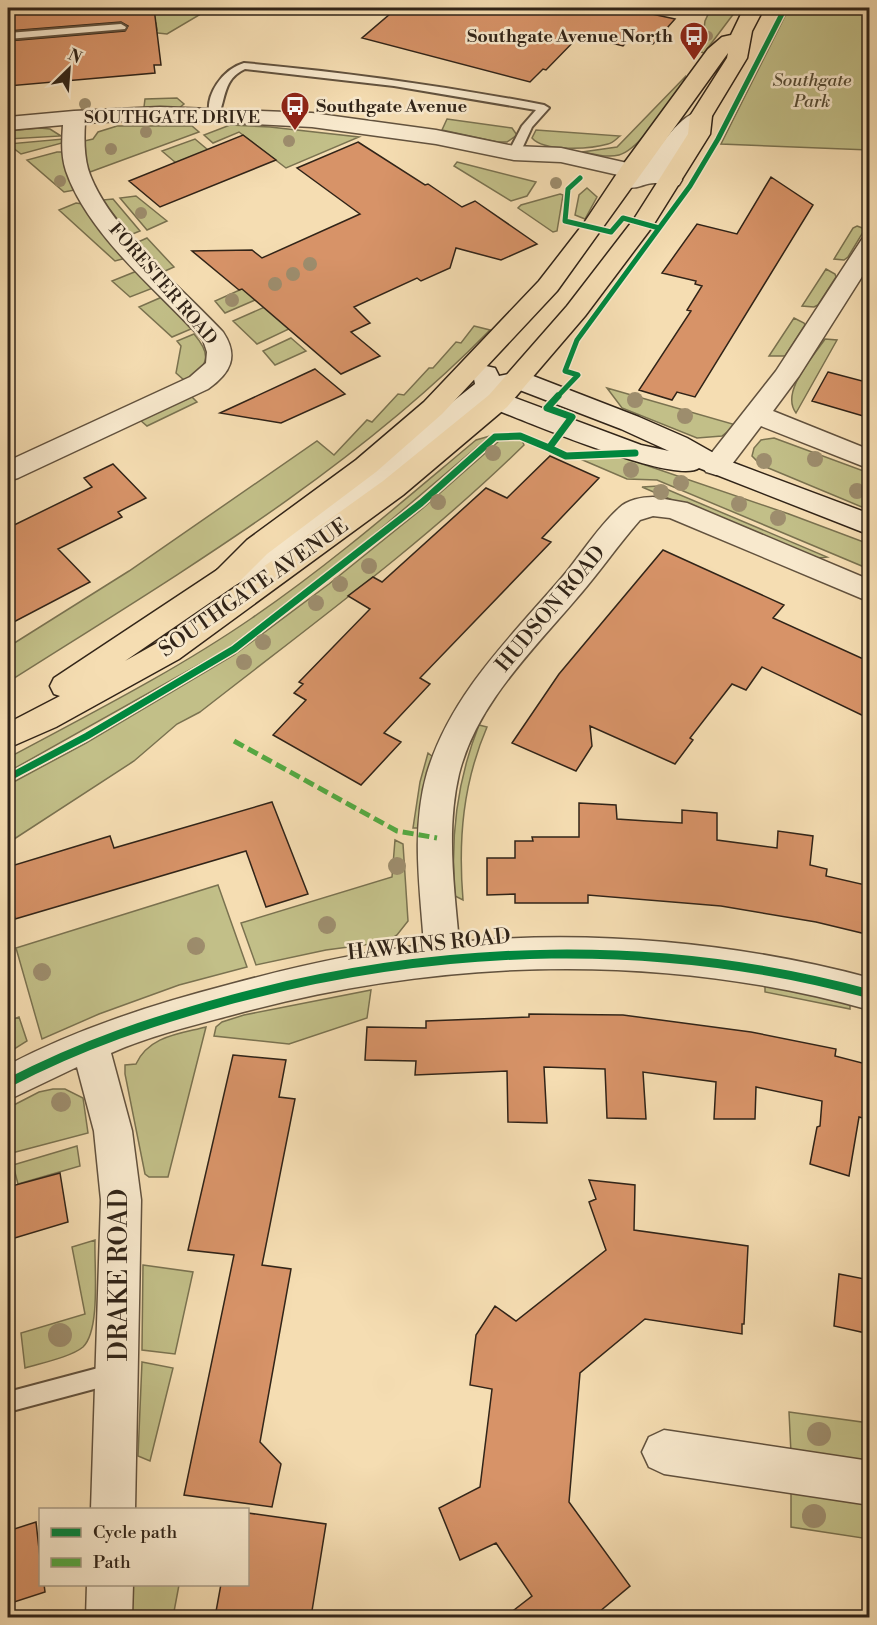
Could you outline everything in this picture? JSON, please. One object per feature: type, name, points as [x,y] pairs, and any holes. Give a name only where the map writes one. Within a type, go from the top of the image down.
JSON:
[{"type":"main road","name":"SOUTHGATE AVENUE","points":[[8,724],[227,577],[257,547],[402,437],[489,350],[548,286],[593,227],[642,179],[699,134],[701,116],[736,58],[742,31],[754,8]]},
{"type":"main road","name":"SOUTHGATE AVENUE","points":[[8,736],[45,719],[168,651],[393,488],[493,394],[519,380],[644,222],[642,179],[715,53],[742,31]]},
{"type":"street","name":"SOUTHGATE DRIVE","points":[[8,124],[74,117],[150,114],[312,120],[370,126],[514,153],[550,170],[642,179]]},
{"type":"street","name":"FORESTER ROAD","points":[[8,472],[199,383],[215,371],[221,356],[220,348],[214,337],[94,205],[78,171],[73,137],[74,117]]},
{"type":"street","points":[[716,466],[758,415],[810,339],[870,244]]},
{"type":"street","points":[[489,350],[484,367],[493,394]]},
{"type":"street","points":[[519,380],[630,423],[677,444],[716,466],[870,525]]},
{"type":"street","points":[[227,577],[269,555],[349,500],[450,415],[493,394],[635,453],[685,463],[716,466]]},
{"type":"street","points":[[758,415],[870,460]]},
{"type":"street","name":"HUDSON ROAD","points":[[443,957],[436,867],[437,806],[447,763],[459,730],[479,695],[507,659],[564,595],[630,513],[642,506],[658,505],[677,510],[870,592]]},
{"type":"street","name":"HAWKINS ROAD","points":[[8,1083],[90,1045],[172,1014],[303,979],[443,957],[506,952],[648,957],[711,962],[788,975],[870,994]]},
{"type":"street","name":"DRAKE ROAD","points":[[90,1045],[106,1101],[119,1168],[121,1200],[118,1374],[112,1508]]},
{"type":"street","points":[[664,1452],[870,1483]]},
{"type":"street","points":[[109,1617],[110,1586]]},
{"type":"lane","points":[[8,36],[121,27]]},
{"type":"lane","points":[[214,115],[223,81],[228,74],[244,66],[327,73],[452,90],[544,108],[527,126],[514,153]]},
{"type":"lane","points":[[8,1402],[118,1374]]},
{"type":"green space","points":[[154,8],[211,8],[167,34],[148,32],[157,30],[154,22]]},
{"type":"green space","points":[[711,8],[738,8],[704,53],[701,52],[705,21]]},
{"type":"green space","name":"Southgate Park","points":[[789,8],[869,8],[869,150],[721,144]]},
{"type":"green space","points":[[685,77],[684,83],[654,124],[628,151],[610,156],[582,152],[617,147]]},
{"type":"green space","points":[[177,98],[184,104],[179,108],[144,107],[145,99]]},
{"type":"green space","points":[[447,119],[512,128],[517,135],[507,142],[498,142],[442,130]]},
{"type":"green space","points":[[230,125],[359,137],[286,168],[239,132],[213,143],[204,135]]},
{"type":"green space","points":[[117,126],[192,126],[199,132],[90,172],[86,162],[84,141],[93,139],[98,132]]},
{"type":"green space","points":[[50,129],[61,136],[8,139],[8,131]]},
{"type":"green space","points":[[536,130],[620,136],[611,143],[600,146],[557,147],[547,146],[532,138]]},
{"type":"green space","points":[[63,139],[62,143],[21,154],[8,144]]},
{"type":"green space","points":[[195,139],[208,150],[176,163],[162,151]]},
{"type":"green space","points":[[64,152],[75,190],[64,192],[27,160]]},
{"type":"green space","points":[[457,162],[536,182],[527,196],[511,201],[454,166]]},
{"type":"green space","points":[[587,188],[597,197],[585,219],[575,215],[579,195]]},
{"type":"green space","points":[[563,195],[557,231],[553,232],[518,208],[521,205]]},
{"type":"green space","points":[[136,196],[167,221],[147,230],[120,198]]},
{"type":"green space","points":[[113,199],[140,231],[130,235],[102,200]]},
{"type":"green space","points":[[76,203],[83,204],[126,258],[115,261],[59,210]]},
{"type":"green space","points":[[857,226],[865,229],[848,257],[844,260],[834,259],[853,228]]},
{"type":"green space","points":[[147,238],[174,267],[165,271],[138,242]]},
{"type":"green space","points":[[826,269],[836,277],[818,305],[802,306]]},
{"type":"green space","points":[[137,271],[153,288],[130,297],[112,281]]},
{"type":"green space","points":[[340,274],[289,329],[257,344],[233,321]]},
{"type":"green space","points":[[255,283],[269,294],[225,313],[215,301]]},
{"type":"green space","points":[[162,297],[191,329],[172,337],[139,307]]},
{"type":"green space","points":[[794,318],[805,325],[785,356],[769,356]]},
{"type":"green space","points":[[474,326],[490,330],[436,382],[320,476],[197,562],[8,682],[8,647],[129,571],[317,441],[334,455],[367,420],[372,422],[398,394],[404,395],[429,368],[433,368],[456,342],[461,343]]},
{"type":"green space","points":[[194,334],[204,349],[205,360],[203,366],[184,380],[176,373],[181,346],[177,341]]},
{"type":"green space","points":[[291,338],[306,351],[275,365],[263,351]]},
{"type":"green space","points":[[825,339],[837,340],[796,413],[792,405],[795,385]]},
{"type":"green space","points":[[607,388],[736,425],[722,436],[697,438],[622,408]]},
{"type":"green space","points":[[191,396],[197,402],[147,426],[140,420]]},
{"type":"green space","points":[[490,436],[371,537],[227,649],[8,772],[8,758],[163,674],[252,618],[338,554],[476,440]]},
{"type":"green space","points":[[774,438],[869,473],[869,510],[761,465],[752,456],[754,448],[761,440]]},
{"type":"green space","points":[[522,440],[524,445],[447,516],[324,616],[200,712],[177,724],[134,761],[8,843],[8,785],[86,743],[234,655],[329,584],[423,508],[499,441]]},
{"type":"green space","points":[[619,456],[869,544],[869,569],[657,480],[627,479],[578,458]]},
{"type":"green space","points":[[659,486],[827,557],[810,559],[642,487]]},
{"type":"green space","points":[[479,725],[487,727],[472,769],[464,812],[461,855],[463,900],[455,896],[455,830],[460,787]]},
{"type":"green space","points":[[428,753],[433,757],[420,828],[413,828],[420,782]]},
{"type":"green space","points":[[395,840],[403,844],[408,921],[397,935],[386,942],[326,950],[256,965],[241,923],[392,877]]},
{"type":"green space","points":[[218,885],[247,967],[179,985],[99,1014],[42,1039],[16,948]]},
{"type":"green space","points":[[765,985],[850,1002],[850,1009],[765,992]]},
{"type":"green space","points":[[371,990],[367,1018],[289,1044],[214,1036],[216,1027],[222,1022],[244,1015]]},
{"type":"green space","points":[[19,1017],[27,1041],[8,1053],[8,1021]]},
{"type":"green space","points":[[206,1027],[168,1177],[149,1177],[145,1174],[125,1065],[136,1064],[149,1047],[157,1042],[175,1034]]},
{"type":"green space","points":[[65,1089],[83,1098],[88,1133],[8,1154],[8,1108],[39,1092]]},
{"type":"green space","points":[[77,1146],[80,1166],[18,1184],[13,1165]]},
{"type":"green space","points":[[95,1240],[96,1280],[89,1339],[78,1351],[25,1368],[21,1333],[85,1314],[72,1247]]},
{"type":"green space","points":[[143,1265],[193,1272],[175,1354],[142,1350]]},
{"type":"green space","points":[[142,1362],[173,1368],[150,1461],[138,1456]]},
{"type":"green space","points":[[789,1412],[869,1423],[869,1465],[791,1453]]},
{"type":"green space","points":[[791,1489],[869,1501],[869,1539],[791,1527]]},
{"type":"green space","points":[[131,1586],[179,1586],[173,1617],[131,1618]]},
{"type":"building","points":[[8,8],[154,8],[161,65],[154,65],[155,73],[8,86],[8,41],[125,31],[128,26],[121,22],[8,31]]},
{"type":"building","points":[[397,8],[657,8],[652,14],[675,19],[653,44],[630,38],[623,46],[580,35],[546,70],[543,69],[530,82],[362,38]]},
{"type":"building","points":[[243,135],[276,160],[160,207],[129,181]]},
{"type":"building","points":[[358,142],[462,207],[475,201],[537,244],[501,260],[456,248],[450,268],[421,281],[417,278],[354,307],[370,323],[351,332],[380,356],[341,374],[242,289],[239,290],[192,251],[252,250],[262,258],[360,214],[297,168]]},
{"type":"building","points":[[771,177],[813,205],[695,397],[677,392],[672,400],[639,390],[691,311],[687,310],[702,286],[695,284],[696,281],[662,273],[697,224],[737,234]]},
{"type":"building","points":[[315,369],[345,394],[281,423],[220,413]]},
{"type":"building","points":[[828,372],[870,383],[870,418],[812,401]]},
{"type":"building","points":[[550,456],[599,478],[542,538],[551,542],[420,678],[430,684],[384,733],[401,742],[361,785],[273,735],[306,700],[294,693],[303,684],[299,682],[370,609],[348,596],[373,577],[382,582],[486,488],[507,498]]},
{"type":"building","points":[[113,464],[146,498],[118,512],[122,517],[58,549],[90,582],[8,625],[8,528],[92,487],[84,478]]},
{"type":"building","points":[[663,550],[784,605],[773,618],[870,662],[870,719],[762,667],[746,690],[732,684],[690,738],[693,740],[675,764],[590,726],[592,746],[576,771],[512,743],[559,674]]},
{"type":"building","points":[[272,802],[308,894],[266,907],[246,851],[15,919],[8,889],[8,867],[110,836],[114,848]]},
{"type":"building","points":[[579,803],[616,805],[617,819],[682,823],[682,810],[717,813],[717,840],[777,848],[778,831],[813,836],[810,865],[827,869],[826,876],[870,886],[870,935],[816,922],[721,906],[588,895],[588,903],[515,903],[515,894],[487,895],[487,858],[515,858],[515,841],[533,841],[532,837],[579,837]]},
{"type":"building","points":[[529,1014],[623,1015],[751,1032],[836,1049],[835,1056],[870,1065],[870,1120],[859,1117],[849,1176],[810,1164],[817,1127],[820,1126],[822,1101],[756,1087],[755,1119],[714,1119],[716,1082],[643,1072],[646,1119],[607,1118],[605,1069],[544,1067],[547,1123],[508,1122],[507,1071],[415,1075],[416,1061],[365,1060],[367,1027],[426,1028],[426,1021],[529,1017]]},
{"type":"building","points":[[233,1055],[286,1060],[279,1097],[295,1099],[262,1265],[291,1269],[260,1442],[281,1464],[272,1507],[184,1495],[234,1255],[188,1250]]},
{"type":"building","points":[[60,1173],[68,1222],[8,1240],[8,1187]]},
{"type":"building","points":[[589,1180],[635,1185],[634,1230],[748,1246],[744,1324],[742,1324],[742,1334],[645,1319],[580,1373],[569,1502],[630,1586],[593,1617],[505,1617],[532,1596],[496,1543],[460,1560],[439,1508],[480,1487],[492,1389],[470,1385],[476,1335],[495,1306],[516,1321],[606,1250],[589,1202],[596,1199]]},
{"type":"building","points":[[839,1274],[870,1280],[870,1334],[834,1326]]},
{"type":"building","points":[[249,1513],[326,1524],[311,1617],[215,1617],[221,1586],[249,1586]]},
{"type":"building","points":[[36,1522],[39,1586],[44,1586],[45,1592],[8,1604],[8,1531]]},
{"type":"marked path","points":[[234,741],[397,831],[437,838]]},
{"type":"cycle path","points":[[8,778],[87,736],[234,649],[421,503],[495,437],[520,436],[549,448],[572,417],[547,408],[578,375],[565,371],[577,340],[690,186],[718,139],[785,8]]},
{"type":"cycle path","points":[[580,178],[568,189],[565,221],[611,232],[623,218],[659,228]]},
{"type":"cycle path","points":[[549,448],[566,456],[635,453]]},
{"type":"cycle path","points":[[8,1083],[88,1045],[171,1015],[345,972],[480,955],[616,954],[685,960],[812,980],[870,994]]},
{"type":"place","name":"Southgate Avenue North","points":[[694,62]]},
{"type":"place","name":"Southgate Avenue","points":[[295,132]]}]
